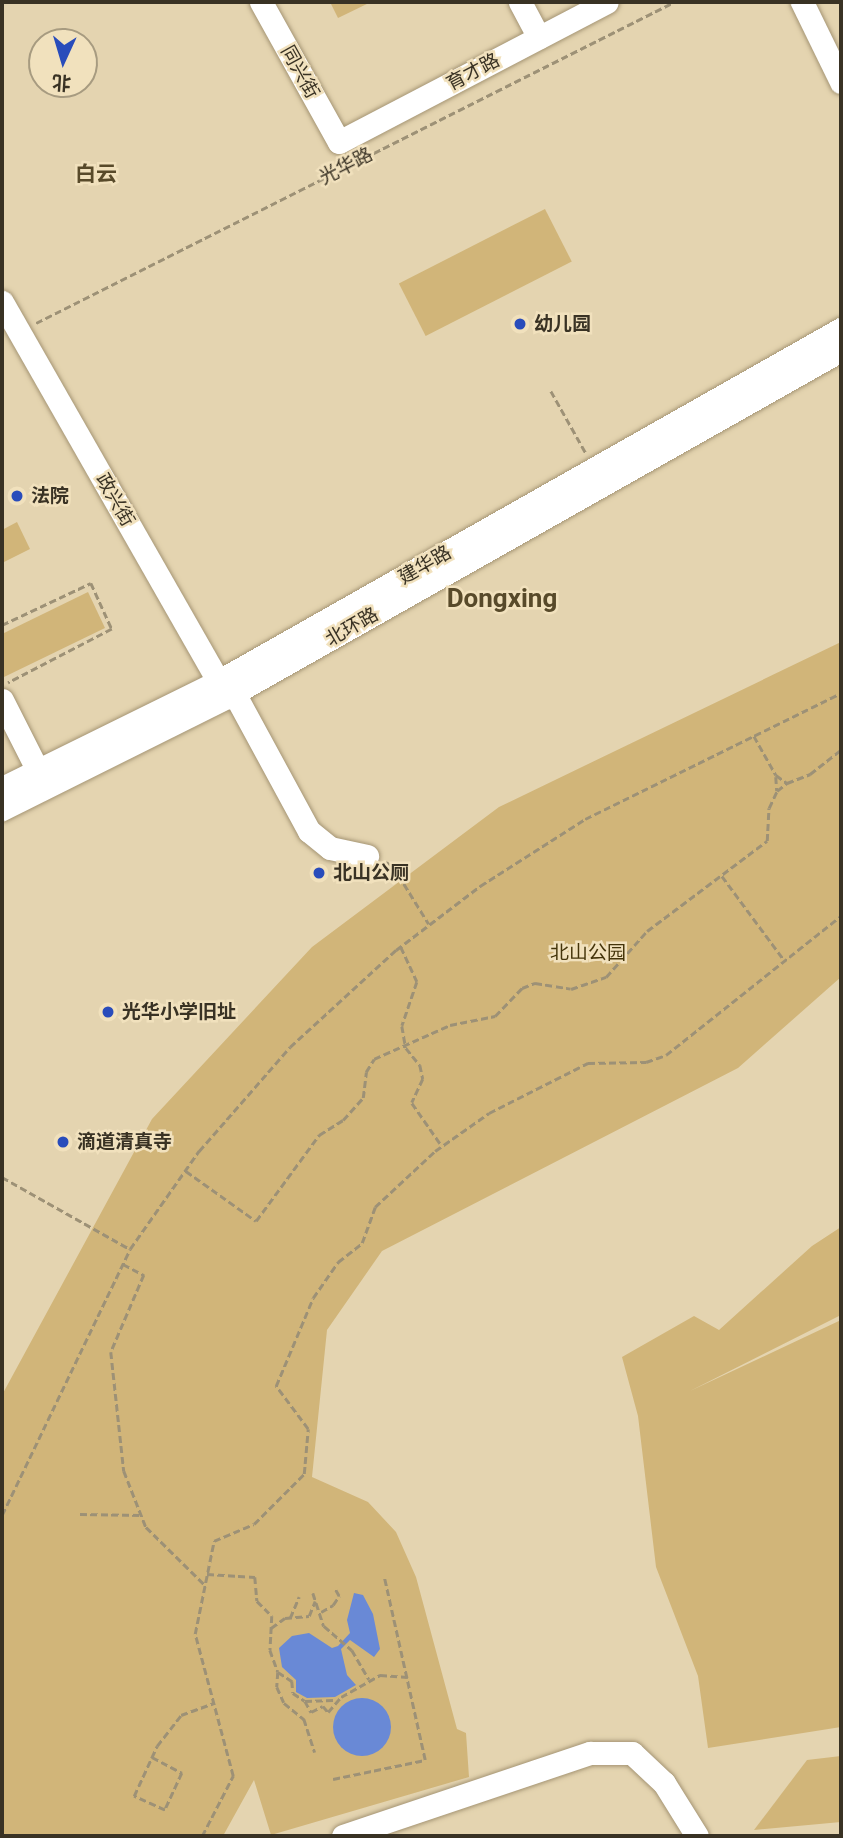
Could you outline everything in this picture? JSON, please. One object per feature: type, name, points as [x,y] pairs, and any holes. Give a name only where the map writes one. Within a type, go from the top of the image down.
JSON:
[{"type":"street","name":"同兴街","points":[[261,2],[339,142]]},
{"type":"street","points":[[520,2],[539,37]]},
{"type":"street","name":"育才路","points":[[339,142],[607,2]]},
{"type":"street","points":[[802,2],[841,82]]},
{"type":"street","name":"政兴街","points":[[3,306],[309,831],[330,848],[367,856]]},
{"type":"street","name":"建华路","points":[[2,788],[227,691],[594,468],[841,329]]},
{"type":"street","name":"北环路","points":[[2,809],[227,691],[841,350]]},
{"type":"street","points":[[2,700],[38,771]]},
{"type":"street","points":[[343,1836],[590,1754],[632,1753],[664,1783],[697,1836]]},
{"type":"path","name":"光华路","points":[[19,332],[674,2]]},
{"type":"path","points":[[551,391],[594,468]]},
{"type":"path","points":[[2,625],[91,583],[112,629],[2,686]]},
{"type":"path","points":[[2,1515],[130,1249],[186,1171],[290,1047],[401,946],[480,886],[585,819],[841,693]]},
{"type":"path","points":[[754,736],[776,775],[787,783]]},
{"type":"path","points":[[186,1171],[256,1221],[319,1135],[343,1120],[363,1098],[366,1072],[374,1059],[406,1048],[450,1025],[495,1016],[522,988],[535,983],[570,989],[606,978],[647,931],[767,841],[769,808],[777,791],[787,783],[810,774],[841,750]]},
{"type":"path","points":[[776,775],[777,791]]},
{"type":"path","points":[[367,856],[393,866],[429,924]]},
{"type":"path","points":[[722,876],[785,961]]},
{"type":"path","points":[[202,1836],[233,1776],[195,1634],[214,1541],[254,1524],[304,1474],[308,1429],[275,1386],[313,1298],[338,1262],[362,1243],[375,1206],[442,1146],[489,1113],[588,1063],[646,1062],[666,1055],[841,916]]},
{"type":"path","points":[[401,946],[417,982],[402,1026],[406,1048],[420,1065],[423,1079],[412,1103],[416,1113],[442,1146]]},
{"type":"path","points":[[2,1177],[130,1249]]},
{"type":"path","points":[[123,1264],[144,1275],[111,1352],[124,1471],[146,1527],[205,1585]]},
{"type":"path","points":[[79,1514],[141,1516]]},
{"type":"path","points":[[207,1574],[255,1577],[257,1601],[272,1616],[270,1650],[278,1672],[277,1687],[284,1703],[304,1719],[315,1752]]},
{"type":"path","points":[[333,1779],[425,1760],[384,1577]]},
{"type":"path","points":[[321,1612],[333,1605],[339,1595],[335,1589]]},
{"type":"path","points":[[313,1593],[324,1626],[352,1650],[370,1680]]},
{"type":"path","points":[[290,1618],[299,1597]]},
{"type":"path","points":[[271,1628],[290,1618],[309,1616],[310,1604],[316,1600]]},
{"type":"path","points":[[278,1672],[292,1681],[293,1693],[305,1701],[312,1712],[323,1706],[328,1712],[341,1697],[380,1675],[408,1677]]},
{"type":"path","points":[[305,1701],[333,1700]]},
{"type":"path","points":[[152,1757],[182,1773],[165,1810],[134,1796],[152,1757],[167,1729],[181,1715],[214,1703]]},
{"type":"green space","points":[[330,2],[371,2],[338,18]]},
{"type":"green space","points":[[545,209],[572,262],[426,336],[399,283]]},
{"type":"green space","points":[[17,522],[30,549],[2,563],[2,530]]},
{"type":"green space","points":[[88,592],[105,628],[4,677],[2,634]]},
{"type":"green space","name":"北山公园","points":[[841,642],[841,977],[738,1068],[382,1251],[327,1330],[312,1477],[368,1502],[396,1532],[416,1577],[457,1729],[466,1733],[469,1777],[271,1835],[254,1780],[223,1836],[2,1836],[2,1395],[152,1119],[312,947],[499,807]]},
{"type":"green space","points":[[841,1227],[841,1315],[690,1391],[841,1320],[841,1727],[708,1748],[698,1676],[656,1567],[638,1416],[622,1357],[694,1316],[719,1330],[812,1246]]},
{"type":"green space","points":[[841,1756],[841,1822],[754,1830],[807,1760]]},
{"type":"water","points":[[354,1593],[363,1595],[373,1614],[380,1649],[374,1657],[350,1640],[341,1649],[347,1675],[356,1685],[335,1697],[307,1698],[296,1692],[296,1680],[282,1667],[279,1648],[292,1636],[309,1633],[332,1648],[338,1646],[350,1633],[347,1620]]},
{"type":"water","points":[[362,1698],[378,1703],[386,1711],[391,1727],[386,1743],[378,1751],[362,1756],[346,1751],[338,1743],[333,1727],[338,1711],[346,1703]]},
{"type":"place","name":"幼儿园","points":[[520,324]]},
{"type":"place","name":"法院","points":[[17,496]]},
{"type":"place","name":"北山公厕","points":[[319,873]]},
{"type":"place","name":"光华小学旧址","points":[[108,1012]]},
{"type":"place","name":"滴道清真寺","points":[[63,1142]]},
{"type":"district","name":"白云","points":[[96,174]]},
{"type":"district","name":"Dongxing","points":[[502,599]]}]
